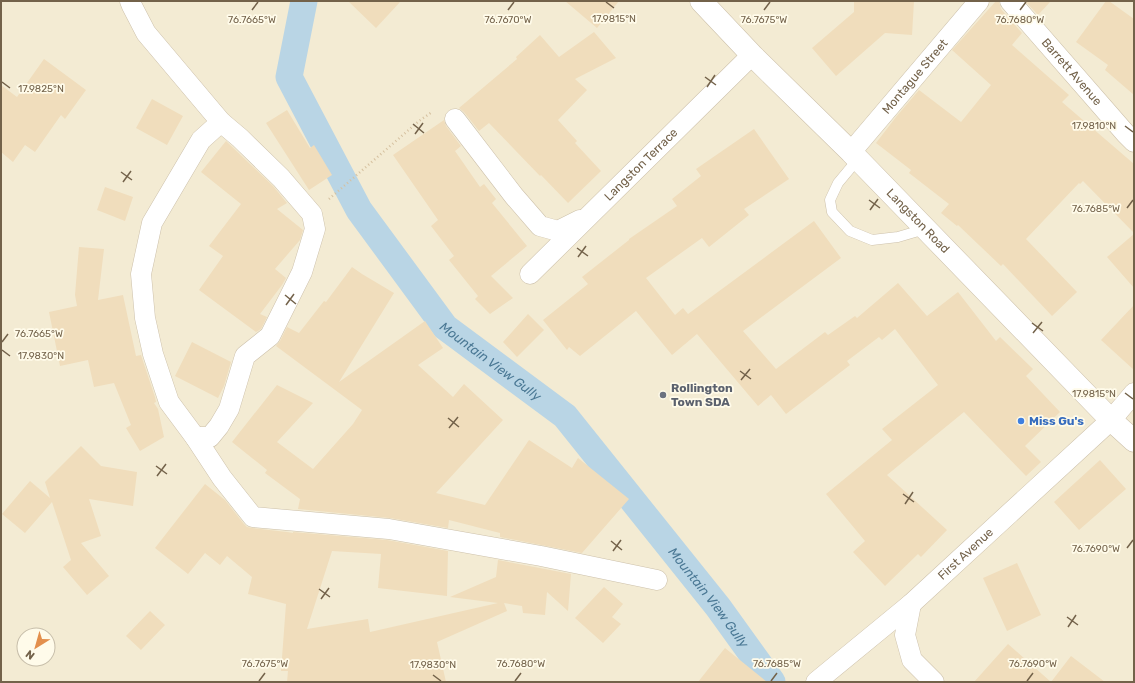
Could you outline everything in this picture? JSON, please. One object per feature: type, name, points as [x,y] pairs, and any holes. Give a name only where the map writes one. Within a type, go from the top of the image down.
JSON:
[{"type":"street","points":[[130,1],[146,33],[221,122],[240,138],[281,178],[312,214],[316,229],[302,272],[270,336],[245,356],[229,409],[219,426],[210,437],[195,437]]},
{"type":"street","name":"Langston Road","points":[[701,1],[752,55],[855,156],[1111,420],[1134,441]]},
{"type":"street","name":"Montague Street","points":[[855,156],[979,1]]},
{"type":"street","name":"Barrett Avenue","points":[[1010,1],[1131,134]]},
{"type":"street","name":"Langston Terrace","points":[[530,274],[752,55]]},
{"type":"street","points":[[455,119],[514,196],[540,226],[558,231],[590,215]]},
{"type":"street","points":[[221,122],[201,140],[152,223],[141,274],[145,318],[155,361],[169,402],[195,437],[222,478],[253,517],[389,529],[541,556],[657,580]]},
{"type":"street","name":"First Avenue","points":[[816,682],[911,604],[1111,420],[1134,392]]},
{"type":"street","points":[[911,604],[905,635],[912,660],[934,682]]},
{"type":"lane","points":[[855,156],[838,183],[830,200],[832,212],[850,232],[872,240],[898,237],[925,228]]},
{"type":"path","points":[[340,190],[419,121],[439,107],[455,119]]},
{"type":"shaded area","points":[[1,1],[1134,1],[1134,682],[1,682]]},
{"type":"building","points":[[348,1],[401,1],[376,28]]},
{"type":"building","points":[[565,1],[619,1],[597,28]]},
{"type":"building","points":[[854,1],[914,1],[912,35],[885,33],[836,76],[812,48],[854,12]]},
{"type":"building","points":[[996,1],[999,1],[1001,9],[1022,33],[1012,45],[1069,95],[1062,102],[1134,164],[1134,233],[1083,181],[1080,184],[1079,183],[1026,239],[1077,292],[1052,316],[1003,264],[1001,266],[958,225],[957,226],[941,213],[949,204],[909,173],[911,170],[876,143],[919,90],[961,122],[991,85],[952,50]]},
{"type":"building","points":[[1025,1],[1051,1],[1038,15]]},
{"type":"building","points":[[1106,1],[1109,1],[1134,19],[1134,95],[1105,70],[1108,65],[1076,42]]},
{"type":"building","points":[[594,32],[616,58],[575,79],[587,90],[558,120],[577,141],[575,143],[601,171],[568,203],[489,123],[479,131],[459,108],[517,59],[516,57],[540,35],[559,57]]},
{"type":"building","points":[[44,59],[86,90],[65,119],[61,115],[35,152],[25,145],[13,162],[1,152],[1,85],[17,97]]},
{"type":"building","points":[[152,99],[183,116],[167,145],[136,128]]},
{"type":"building","points":[[287,110],[310,148],[314,145],[332,175],[309,190],[266,123]]},
{"type":"building","points":[[444,120],[446,126],[461,146],[455,151],[480,187],[484,184],[496,199],[492,203],[527,246],[491,276],[513,298],[490,314],[475,299],[478,296],[449,260],[454,256],[431,226],[438,220],[393,155]]},
{"type":"building","points":[[754,129],[789,179],[744,209],[749,215],[709,247],[702,238],[646,278],[675,315],[683,308],[688,314],[814,221],[841,258],[743,331],[776,369],[825,332],[828,335],[855,316],[857,318],[898,283],[927,316],[958,292],[996,341],[1000,337],[1033,369],[1026,376],[1060,412],[1025,446],[1041,462],[1026,476],[964,412],[887,475],[947,530],[921,557],[918,554],[885,586],[853,552],[865,541],[826,494],[892,440],[882,429],[938,385],[895,329],[882,340],[879,337],[847,361],[850,365],[786,414],[771,395],[758,406],[697,334],[672,355],[636,311],[580,356],[569,347],[567,350],[543,320],[588,284],[582,277],[629,239],[677,206],[672,199],[701,176],[696,169]]},
{"type":"building","points":[[226,141],[273,186],[287,203],[277,209],[303,230],[300,240],[275,269],[286,278],[260,314],[267,317],[261,329],[256,332],[199,290],[223,256],[209,246],[241,204],[201,172]]},
{"type":"building","points":[[105,187],[133,197],[125,221],[97,210]]},
{"type":"building","points":[[1134,234],[1134,288],[1107,257]]},
{"type":"building","points":[[79,247],[104,249],[98,300],[123,295],[136,356],[141,355],[155,397],[156,402],[154,403],[158,409],[164,437],[140,451],[126,428],[131,425],[114,383],[94,387],[88,360],[60,366],[49,312],[77,306],[75,295]]},
{"type":"building","points":[[352,267],[394,293],[339,382],[425,321],[443,348],[418,365],[453,397],[464,384],[503,420],[436,493],[485,505],[529,440],[572,468],[578,458],[629,499],[582,553],[500,537],[500,533],[449,520],[448,528],[390,518],[298,509],[300,499],[265,473],[267,470],[232,442],[277,385],[313,403],[277,442],[313,469],[353,424],[362,410],[276,346],[287,327],[299,333],[324,301],[326,302]]},
{"type":"building","points":[[1134,305],[1134,370],[1101,340]]},
{"type":"building","points":[[528,314],[544,330],[517,357],[503,342]]},
{"type":"building","points":[[192,342],[231,362],[224,386],[218,398],[175,376]]},
{"type":"building","points":[[81,446],[101,466],[137,472],[133,506],[89,499],[101,536],[81,543],[109,576],[87,595],[63,567],[71,560],[52,502],[25,533],[2,514],[30,481],[50,498],[45,482]]},
{"type":"building","points":[[1100,460],[1126,489],[1079,530],[1054,502]]},
{"type":"building","points":[[205,484],[225,500],[247,527],[293,533],[387,540],[448,551],[447,596],[378,588],[381,554],[332,551],[307,629],[368,619],[370,632],[498,603],[450,597],[496,577],[498,560],[571,574],[568,611],[547,592],[545,615],[523,613],[522,606],[504,603],[507,611],[437,642],[446,682],[287,682],[288,671],[281,671],[286,604],[248,594],[252,577],[227,556],[220,565],[205,553],[188,574],[155,548]]},
{"type":"building","points":[[1017,563],[1041,615],[1007,631],[983,578]]},
{"type":"building","points":[[604,587],[623,604],[612,617],[621,624],[603,643],[575,618]]},
{"type":"building","points":[[150,611],[165,625],[141,650],[126,636]]},
{"type":"building","points":[[1008,644],[1051,682],[974,682]]},
{"type":"building","points":[[725,648],[767,682],[698,682]]},
{"type":"building","points":[[1071,656],[1105,682],[1051,682]]},
{"type":"waterway","name":"Mountain View Gully","points":[[304,1],[289,77],[359,210],[445,327],[565,416],[718,607],[772,682]]},
{"type":"place","name":"Rollington Town SDA","points":[[663,395]]},
{"type":"place","name":"Miss Gu's","points":[[1021,421]]}]
